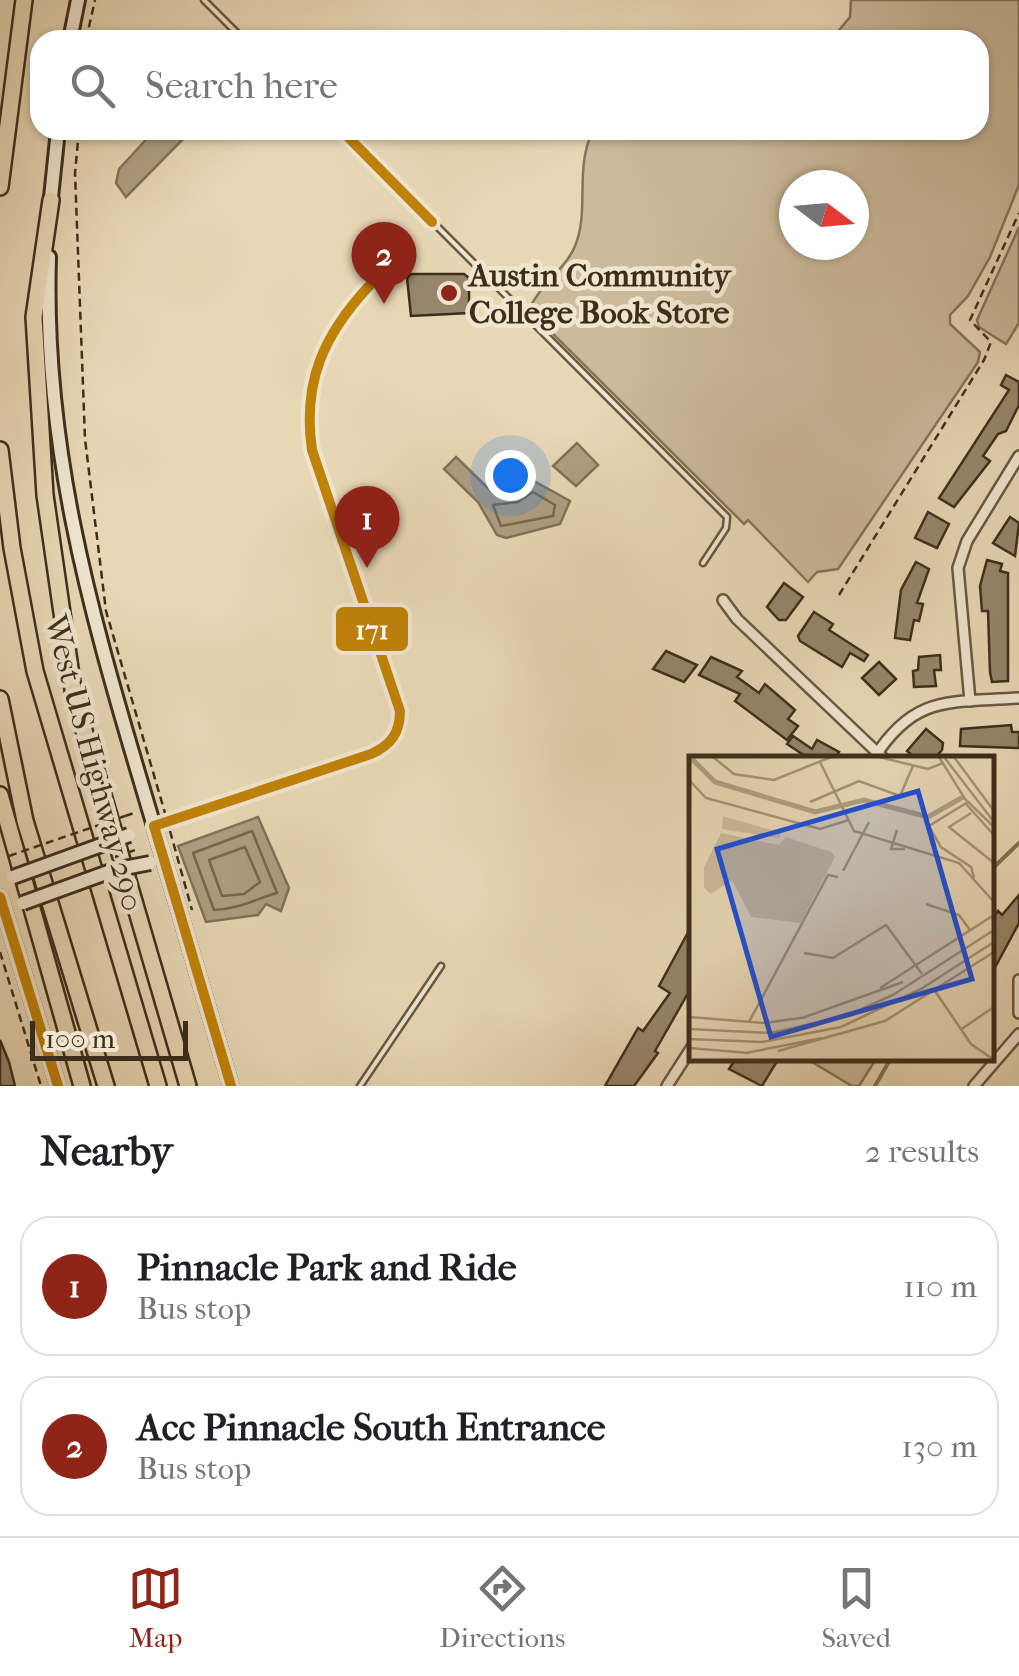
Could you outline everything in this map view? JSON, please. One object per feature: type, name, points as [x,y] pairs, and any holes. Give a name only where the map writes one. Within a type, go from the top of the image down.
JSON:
[{"type":"highway","points":[[0,187],[24,0]]},
{"type":"highway","points":[[51,200],[34,317],[45,495],[74,696],[188,1086]]},
{"type":"highway","name":"West US Highway 290","points":[[0,450],[12,548],[35,671],[158,1086]]},
{"type":"highway","points":[[0,699],[25,821],[106,1086]]},
{"type":"highway","points":[[0,795],[82,1086]]},
{"type":"highway","points":[[27,898],[90,1033]]},
{"type":"main road","points":[[72,30],[78,0]]},
{"type":"main road","points":[[57,140],[47,308],[55,434],[86,599],[231,1086]]},
{"type":"main road","points":[[7,880],[154,826]]},
{"type":"main road","points":[[11,934],[27,898],[114,870],[150,864],[169,878]]},
{"type":"main road","points":[[0,898],[58,1086]]},
{"type":"street","points":[[970,701],[958,568],[967,542],[1019,456]]},
{"type":"street","points":[[723,600],[878,756],[894,728],[912,713],[970,701],[1019,698]]},
{"type":"street","points":[[1019,980],[1019,1013]]},
{"type":"street","points":[[974,1086],[1019,1034]]},
{"type":"street","points":[[667,1086],[689,1053]]},
{"type":"lane","points":[[204,0],[234,30]]},
{"type":"lane","points":[[351,140],[727,517],[726,528],[702,563]]},
{"type":"lane","points":[[154,826],[371,754],[390,744],[397,734],[400,711],[319,471],[307,423],[310,382],[323,342],[339,317],[370,285]]},
{"type":"lane","points":[[360,1086],[441,966]]},
{"type":"path","points":[[88,30],[96,0]]},
{"type":"path","points":[[78,140],[75,174],[85,439],[106,610],[162,804]]},
{"type":"path","points":[[839,595],[984,360],[991,342],[970,320],[1019,213]]},
{"type":"path","points":[[9,856],[124,816]]},
{"type":"path","points":[[0,952],[41,1086]]},
{"type":"shaded area","points":[[851,0],[1019,0],[1019,185],[990,257],[968,296],[950,315],[950,324],[980,352],[978,362],[838,569],[817,572],[808,582],[748,520],[744,524],[529,310],[575,246],[589,140],[989,140],[989,30],[839,30],[850,17]]},
{"type":"shaded area","points":[[1019,227],[1019,323],[1006,344],[979,327],[977,320]]},
{"type":"shaded area","points":[[810,1061],[875,1061],[859,1086],[852,1086]]},
{"type":"water","points":[[146,140],[182,140],[126,197],[116,183],[119,169]]},
{"type":"water","points":[[577,443],[598,465],[576,486],[553,466]]},
{"type":"water","points":[[456,457],[493,493],[515,492],[532,480],[570,501],[560,524],[506,538],[497,535],[478,502],[444,469]]},
{"type":"water","points":[[258,817],[289,888],[281,911],[266,904],[258,915],[206,922],[178,846]]},
{"type":"building","points":[[411,274],[464,274],[469,278],[469,313],[411,316],[407,278]]},
{"type":"building","points":[[1006,375],[1019,382],[1019,405],[1006,431],[998,434],[983,456],[990,461],[954,507],[939,498],[1009,390],[1001,385]]},
{"type":"building","points":[[928,512],[949,524],[937,548],[915,538]]},
{"type":"building","points":[[1010,517],[1019,523],[1015,556],[993,543]]},
{"type":"building","points":[[987,560],[1002,564],[1000,571],[1008,573],[1008,681],[992,682],[990,672],[988,611],[982,611],[980,586]]},
{"type":"building","points":[[916,562],[929,569],[917,603],[923,604],[919,621],[914,620],[910,640],[895,638],[901,590]]},
{"type":"building","points":[[784,583],[803,597],[786,620],[779,620],[767,607]]},
{"type":"building","points":[[814,612],[833,624],[829,630],[868,655],[864,661],[850,653],[842,667],[800,641],[798,636]]},
{"type":"building","points":[[666,651],[697,665],[684,682],[653,669]]},
{"type":"building","points":[[940,655],[941,670],[934,670],[936,686],[914,687],[913,671],[918,670],[919,657]]},
{"type":"building","points":[[711,657],[742,671],[737,677],[759,693],[765,684],[795,710],[788,719],[798,726],[787,740],[735,701],[740,694],[699,675]]},
{"type":"building","points":[[879,662],[896,679],[879,695],[862,678]]},
{"type":"building","points":[[1011,725],[1012,732],[1019,732],[1019,748],[960,746],[961,729]]},
{"type":"building","points":[[926,729],[943,743],[937,756],[913,756],[907,751]]},
{"type":"building","points":[[793,736],[812,749],[817,740],[839,752],[836,756],[805,756],[787,744]]},
{"type":"building","points":[[1019,895],[1019,923],[994,969],[994,916],[998,911],[1002,915]]},
{"type":"building","points":[[689,931],[689,996],[655,1051],[658,1053],[634,1086],[605,1086],[638,1028],[643,1031],[670,993],[659,986]]},
{"type":"building","points":[[0,1040],[9,1062],[15,1086],[0,1086]]},
{"type":"building","points":[[734,1061],[777,1061],[762,1086],[729,1069]]},
{"type":"waterway","points":[[994,867],[1019,843]]},
{"type":"waterway","points":[[875,1086],[889,1061]]},
{"type":"transit line","name":"171","points":[[351,140],[432,222]]},
{"type":"transit line","name":"171","points":[[154,826],[371,754],[384,747],[396,732],[400,711],[312,450],[310,425],[310,402],[320,360],[340,322],[370,285]]},
{"type":"transit line","name":"171","points":[[154,826],[231,1086]]},
{"type":"transit line","name":"171","points":[[0,897],[58,1086]]},
{"type":"place","name":"Austin Community College Book Store","points":[[449,293]]},
{"type":"place","name":"Acc Pinnacle South Entrance","points":[[384,304]]},
{"type":"place","name":"Pinnacle Park and Ride","points":[[367,568]]}]
